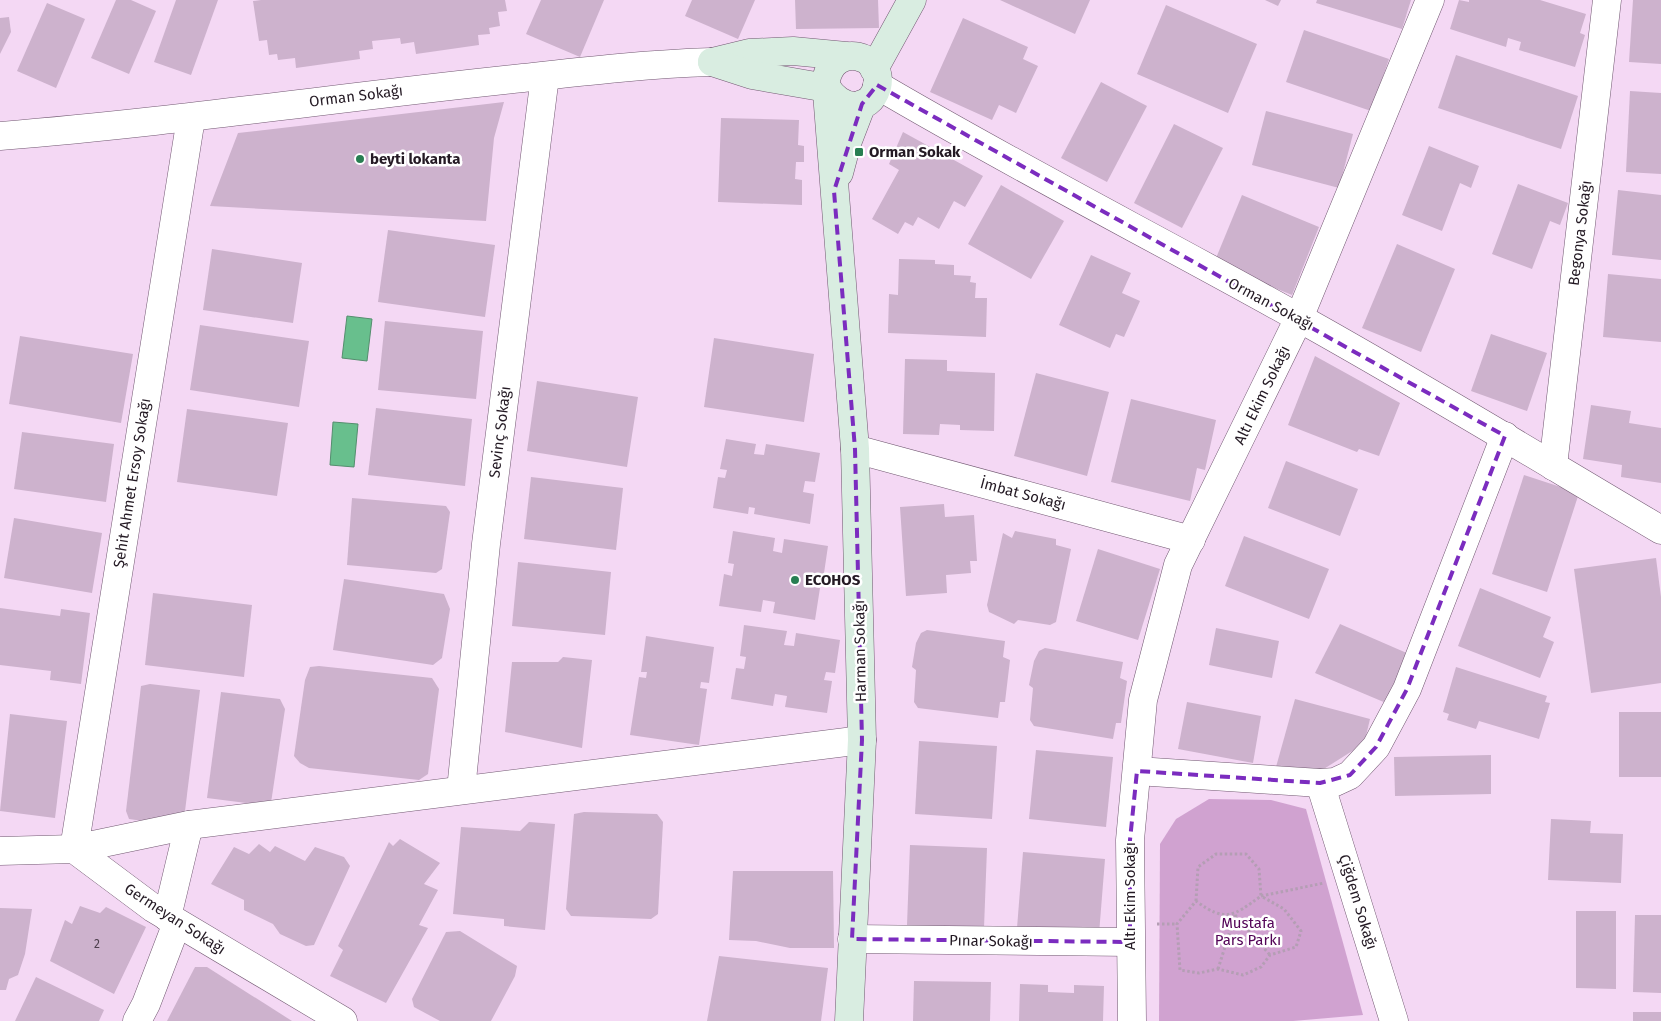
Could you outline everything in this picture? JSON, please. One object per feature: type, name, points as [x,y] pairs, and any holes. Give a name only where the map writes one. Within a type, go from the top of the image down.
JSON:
[{"type":"main road","points":[[834,191],[847,143],[871,86],[912,0]]},
{"type":"main road","points":[[712,62],[750,53],[776,52],[862,57],[871,86]]},
{"type":"main road","points":[[846,56],[832,65],[826,80],[828,88],[837,102],[854,106],[871,86]]},
{"type":"main road","points":[[712,62],[752,75],[828,88]]},
{"type":"main road","name":"Harman Sokağı","points":[[828,88],[834,191],[842,266],[855,449],[862,740],[848,1021]]},
{"type":"street","name":"Altı Ekim Sokağı","points":[[1132,1021],[1130,840],[1143,700],[1178,565],[1299,318],[1430,0]]},
{"type":"street","name":"Begonya Sokağı","points":[[1553,466],[1607,0]]},
{"type":"street","name":"Orman Sokağı","points":[[0,136],[191,118],[387,92],[650,64],[712,62]]},
{"type":"street","name":"Sevinç Sokağı","points":[[460,790],[486,544],[545,76]]},
{"type":"street","name":"Orman Sokağı","points":[[871,86],[1299,318],[1505,436],[1661,530]]},
{"type":"street","name":"Şehit Ahmet Ersoy Sokağı","points":[[74,849],[191,118]]},
{"type":"street","points":[[1137,770],[1320,783],[1335,782],[1350,775],[1376,747],[1407,689],[1505,436]]},
{"type":"street","name":"İmbat Sokağı","points":[[855,449],[1191,540]]},
{"type":"street","points":[[0,851],[74,849],[189,825],[862,740]]},
{"type":"street","name":"Çiğdem Sokağı","points":[[1320,783],[1351,877],[1394,1021]]},
{"type":"street","points":[[137,1021],[146,1004],[172,920],[189,825]]},
{"type":"street","name":"Germeyan Sokağı","points":[[74,849],[172,920],[343,1021]]},
{"type":"street","name":"Pınar Sokağı","points":[[852,939],[1130,942]]},
{"type":"path","points":[[1216,854],[1246,854],[1259,869],[1261,896],[1284,909],[1302,931],[1296,947],[1270,955],[1261,967],[1243,975],[1218,969],[1199,973],[1180,970],[1177,924],[1196,901],[1198,867],[1216,854]]},
{"type":"path","points":[[1218,969],[1235,915],[1261,896],[1351,877]]},
{"type":"path","points":[[1196,901],[1212,913],[1235,915],[1270,955]]},
{"type":"highlighted area","points":[[877,85],[1505,436],[1407,689],[1376,747],[1350,775],[1320,783],[1137,771],[1130,840],[1130,942],[852,939],[862,740],[855,449],[834,191],[862,104]]},
{"type":"green space","name":"Mustafa Pars Parkı","points":[[1209,799],[1271,800],[1306,809],[1363,1015],[1293,1021],[1159,1021],[1160,844],[1176,819]]},
{"type":"shaded area","points":[[347,316],[372,319],[367,361],[342,358]]},
{"type":"shaded area","points":[[333,422],[358,424],[354,467],[330,465]]},
{"type":"building","points":[[116,0],[131,0],[156,11],[129,74],[91,58]]},
{"type":"building","points":[[176,0],[218,0],[191,75],[154,62]]},
{"type":"building","points":[[505,0],[507,11],[498,12],[500,26],[489,28],[490,34],[478,35],[479,45],[416,54],[414,42],[401,44],[400,38],[372,41],[373,49],[359,51],[360,59],[296,68],[295,58],[278,60],[277,54],[269,55],[267,40],[259,41],[253,1]]},
{"type":"building","points":[[541,0],[604,0],[580,57],[526,34]]},
{"type":"building","points":[[692,0],[755,0],[738,39],[685,16]]},
{"type":"building","points":[[795,0],[878,0],[879,28],[796,29]]},
{"type":"building","points":[[1000,0],[1090,0],[1075,34]]},
{"type":"building","points":[[1265,0],[1281,0],[1278,6]]},
{"type":"building","points":[[1317,0],[1411,0],[1402,29],[1316,3]]},
{"type":"building","points":[[1459,0],[1469,2],[1469,0],[1540,0],[1586,14],[1580,33],[1585,35],[1575,67],[1519,50],[1521,42],[1508,38],[1506,47],[1450,29]]},
{"type":"building","points":[[1633,0],[1661,0],[1661,64],[1629,62]]},
{"type":"building","points":[[47,3],[85,19],[56,88],[17,71]]},
{"type":"building","points":[[1166,5],[1257,44],[1228,113],[1137,74]]},
{"type":"building","points":[[9,17],[11,32],[0,54],[0,18]]},
{"type":"building","points":[[963,18],[1028,47],[1023,59],[1038,66],[1016,113],[999,105],[992,120],[930,92]]},
{"type":"building","points":[[1304,30],[1389,59],[1371,111],[1286,82]]},
{"type":"building","points":[[1456,55],[1578,96],[1561,149],[1438,108]]},
{"type":"building","points":[[1101,82],[1147,106],[1107,182],[1061,158]]},
{"type":"building","points":[[1630,91],[1661,93],[1661,174],[1626,172]]},
{"type":"building","name":"beyti lokanta","points":[[504,102],[494,138],[486,221],[210,206],[238,133]]},
{"type":"building","points":[[1266,111],[1353,134],[1339,188],[1252,165]]},
{"type":"building","points":[[721,118],[799,120],[798,145],[804,146],[804,162],[796,162],[795,179],[802,180],[802,205],[718,202]]},
{"type":"building","points":[[1174,124],[1223,148],[1182,228],[1134,203]]},
{"type":"building","points":[[903,132],[983,176],[965,207],[954,201],[939,229],[918,217],[913,226],[905,222],[898,234],[872,219],[899,170],[889,164]]},
{"type":"building","points":[[1429,146],[1479,166],[1471,188],[1460,183],[1442,231],[1402,215]]},
{"type":"building","points":[[1518,184],[1568,203],[1560,225],[1550,221],[1532,269],[1492,254]]},
{"type":"building","points":[[1001,185],[1064,221],[1031,279],[968,244]]},
{"type":"building","points":[[1618,190],[1661,195],[1661,260],[1612,255]]},
{"type":"building","points":[[1242,195],[1319,227],[1292,295],[1214,263]]},
{"type":"building","points":[[388,230],[495,245],[485,317],[378,302]]},
{"type":"building","points":[[1397,244],[1455,269],[1421,352],[1362,328]]},
{"type":"building","points":[[212,249],[302,263],[293,323],[203,310]]},
{"type":"building","points":[[1091,255],[1131,273],[1122,293],[1140,301],[1124,337],[1116,334],[1110,348],[1059,325]]},
{"type":"building","points":[[899,259],[935,260],[935,264],[954,265],[954,275],[971,276],[970,282],[976,283],[975,298],[987,298],[986,337],[888,333],[889,294],[898,295]]},
{"type":"building","points":[[1608,274],[1661,279],[1661,342],[1603,337]]},
{"type":"building","points":[[385,321],[483,331],[476,399],[378,390]]},
{"type":"building","points":[[200,325],[309,341],[299,407],[190,390]]},
{"type":"building","points":[[1491,334],[1547,353],[1527,411],[1471,391]]},
{"type":"building","points":[[20,336],[133,354],[121,423],[9,404]]},
{"type":"building","points":[[714,338],[814,354],[804,422],[704,407]]},
{"type":"building","points":[[1315,356],[1400,403],[1379,456],[1359,449],[1357,452],[1288,425]]},
{"type":"building","points":[[905,359],[947,360],[947,371],[995,373],[994,431],[960,430],[960,425],[940,424],[939,435],[903,434]]},
{"type":"building","points":[[1036,373],[1109,392],[1087,476],[1014,456]]},
{"type":"building","points":[[537,381],[638,397],[627,467],[527,451]]},
{"type":"building","points":[[1131,399],[1216,420],[1205,470],[1197,468],[1190,501],[1111,482]]},
{"type":"building","points":[[1591,405],[1631,411],[1629,423],[1661,428],[1661,483],[1621,477],[1622,465],[1583,459]]},
{"type":"building","points":[[376,408],[472,419],[465,486],[368,475]]},
{"type":"building","points":[[187,409],[288,423],[277,496],[177,482]]},
{"type":"building","points":[[22,432],[114,444],[106,502],[14,489]]},
{"type":"building","points":[[726,439],[756,444],[754,454],[764,455],[766,444],[820,453],[815,482],[805,481],[803,492],[814,494],[810,524],[754,514],[755,508],[749,507],[748,514],[713,508],[718,477],[725,478],[727,470],[720,469]]},
{"type":"building","points":[[1286,461],[1358,489],[1340,536],[1268,508]]},
{"type":"building","points":[[1524,475],[1579,493],[1547,592],[1492,574]]},
{"type":"building","points":[[531,477],[623,488],[616,550],[524,539]]},
{"type":"building","points":[[352,498],[446,506],[450,512],[442,569],[436,573],[347,565]]},
{"type":"building","points":[[944,504],[945,517],[974,515],[977,561],[970,561],[971,573],[946,575],[947,593],[906,596],[900,507]]},
{"type":"building","points":[[14,518],[102,533],[92,593],[4,578]]},
{"type":"building","points":[[733,531],[775,538],[773,551],[782,553],[784,539],[828,546],[823,580],[814,578],[812,587],[820,588],[815,620],[773,613],[775,602],[763,600],[761,612],[719,606],[724,574],[732,576],[734,564],[728,563]]},
{"type":"building","points":[[1015,531],[1056,539],[1056,545],[1071,549],[1056,622],[1050,625],[1018,620],[1014,624],[989,612],[987,605],[1003,533],[1012,538]]},
{"type":"building","points":[[1244,536],[1329,569],[1309,619],[1225,586]]},
{"type":"building","points":[[1098,549],[1160,569],[1138,640],[1076,621]]},
{"type":"building","points":[[1656,558],[1661,597],[1661,683],[1591,693],[1574,569]]},
{"type":"building","points":[[518,562],[611,572],[605,635],[512,626]]},
{"type":"building","points":[[344,579],[444,594],[450,609],[442,658],[433,665],[333,650]]},
{"type":"building","points":[[1480,588],[1551,617],[1543,637],[1554,642],[1540,678],[1458,646]]},
{"type":"building","points":[[153,593],[252,605],[244,677],[145,665]]},
{"type":"building","points":[[0,608],[60,616],[61,609],[90,613],[81,684],[50,680],[51,671],[0,665]]},
{"type":"building","points":[[1340,624],[1409,654],[1386,703],[1315,673]]},
{"type":"building","points":[[744,625],[787,631],[784,645],[794,646],[796,633],[840,640],[835,673],[826,672],[824,680],[832,681],[827,713],[785,707],[787,696],[775,694],[773,706],[731,699],[736,668],[744,669],[746,657],[740,656]]},
{"type":"building","points":[[1216,628],[1279,641],[1272,678],[1209,665]]},
{"type":"building","points":[[927,630],[1005,641],[1003,657],[1010,660],[1005,702],[1000,702],[998,718],[918,708],[914,702],[916,670],[912,667],[916,643],[921,633]]},
{"type":"building","points":[[646,636],[714,647],[709,683],[701,682],[700,688],[707,689],[699,745],[630,735],[639,677],[646,678],[647,672],[641,672]]},
{"type":"building","points":[[1045,648],[1123,662],[1120,678],[1127,681],[1121,723],[1116,723],[1113,739],[1034,726],[1030,720],[1033,688],[1029,685],[1034,661],[1039,651]]},
{"type":"building","points":[[563,657],[592,660],[582,748],[505,732],[512,662],[558,662]]},
{"type":"building","points":[[319,666],[432,678],[439,689],[428,774],[419,780],[309,768],[300,763],[294,756],[305,680],[310,667]]},
{"type":"building","points":[[1456,667],[1547,696],[1545,702],[1550,703],[1539,739],[1479,721],[1476,729],[1447,720],[1449,714],[1443,712]]},
{"type":"building","points":[[150,684],[200,690],[184,819],[157,823],[129,819],[126,811],[141,686]]},
{"type":"building","points":[[221,692],[280,699],[285,709],[271,803],[261,805],[207,798]]},
{"type":"building","points":[[1295,699],[1370,719],[1365,740],[1357,748],[1319,772],[1276,767]]},
{"type":"building","points":[[1187,702],[1261,716],[1253,763],[1178,749]]},
{"type":"building","points":[[1619,712],[1661,712],[1661,777],[1619,777]]},
{"type":"building","points":[[10,714],[67,721],[55,818],[0,811]]},
{"type":"building","points":[[919,741],[997,746],[992,819],[915,814]]},
{"type":"building","points":[[1036,750],[1113,757],[1106,827],[1029,819]]},
{"type":"building","points":[[1491,755],[1491,794],[1395,796],[1394,757]]},
{"type":"building","points":[[584,812],[657,814],[663,822],[658,914],[651,919],[571,916],[566,909],[574,814]]},
{"type":"building","points":[[1551,819],[1591,821],[1590,833],[1623,834],[1621,883],[1548,880]]},
{"type":"building","points":[[529,822],[555,824],[545,930],[504,926],[504,919],[453,914],[461,827],[520,831]]},
{"type":"building","points":[[400,839],[440,863],[424,884],[438,890],[419,925],[428,928],[386,1003],[330,976],[343,950],[338,946],[389,842],[393,846]]},
{"type":"building","points":[[259,844],[270,852],[275,846],[305,861],[315,847],[344,857],[350,866],[314,945],[306,946],[280,934],[273,924],[244,910],[244,900],[211,884],[234,847],[249,854]]},
{"type":"building","points":[[910,845],[987,848],[984,928],[907,925]]},
{"type":"building","points":[[1023,852],[1105,859],[1099,934],[1017,928]]},
{"type":"building","points":[[733,871],[833,871],[834,948],[790,948],[756,941],[729,940]]},
{"type":"building","points":[[80,906],[100,913],[106,907],[146,927],[114,994],[50,961],[65,920],[72,924]]},
{"type":"building","points":[[0,908],[32,909],[25,954],[18,975],[9,979],[6,990],[0,990]]},
{"type":"building","points":[[1576,911],[1616,911],[1616,989],[1576,988]]},
{"type":"building","points":[[1635,915],[1661,915],[1661,993],[1633,992]]},
{"type":"building","points":[[460,931],[517,966],[515,976],[491,1021],[440,1021],[414,1007],[412,999],[446,932]]},
{"type":"building","points":[[719,956],[828,968],[821,1021],[707,1021]]},
{"type":"building","points":[[195,967],[207,967],[292,1021],[167,1021]]},
{"type":"building","points":[[36,977],[104,1010],[99,1021],[15,1021]]},
{"type":"building","points":[[914,981],[991,982],[990,1021],[913,1021]]},
{"type":"building","points":[[1020,984],[1048,985],[1048,992],[1074,993],[1074,985],[1104,986],[1103,1021],[1019,1021]]},
{"type":"building","points":[[1633,1012],[1661,1012],[1661,1021],[1633,1021]]},
{"type":"place","name":"Orman Sokak","points":[[859,152]]},
{"type":"place","name":"beyti lokanta","points":[[360,159]]},
{"type":"place","name":"ECOHOS","points":[[795,580]]}]
